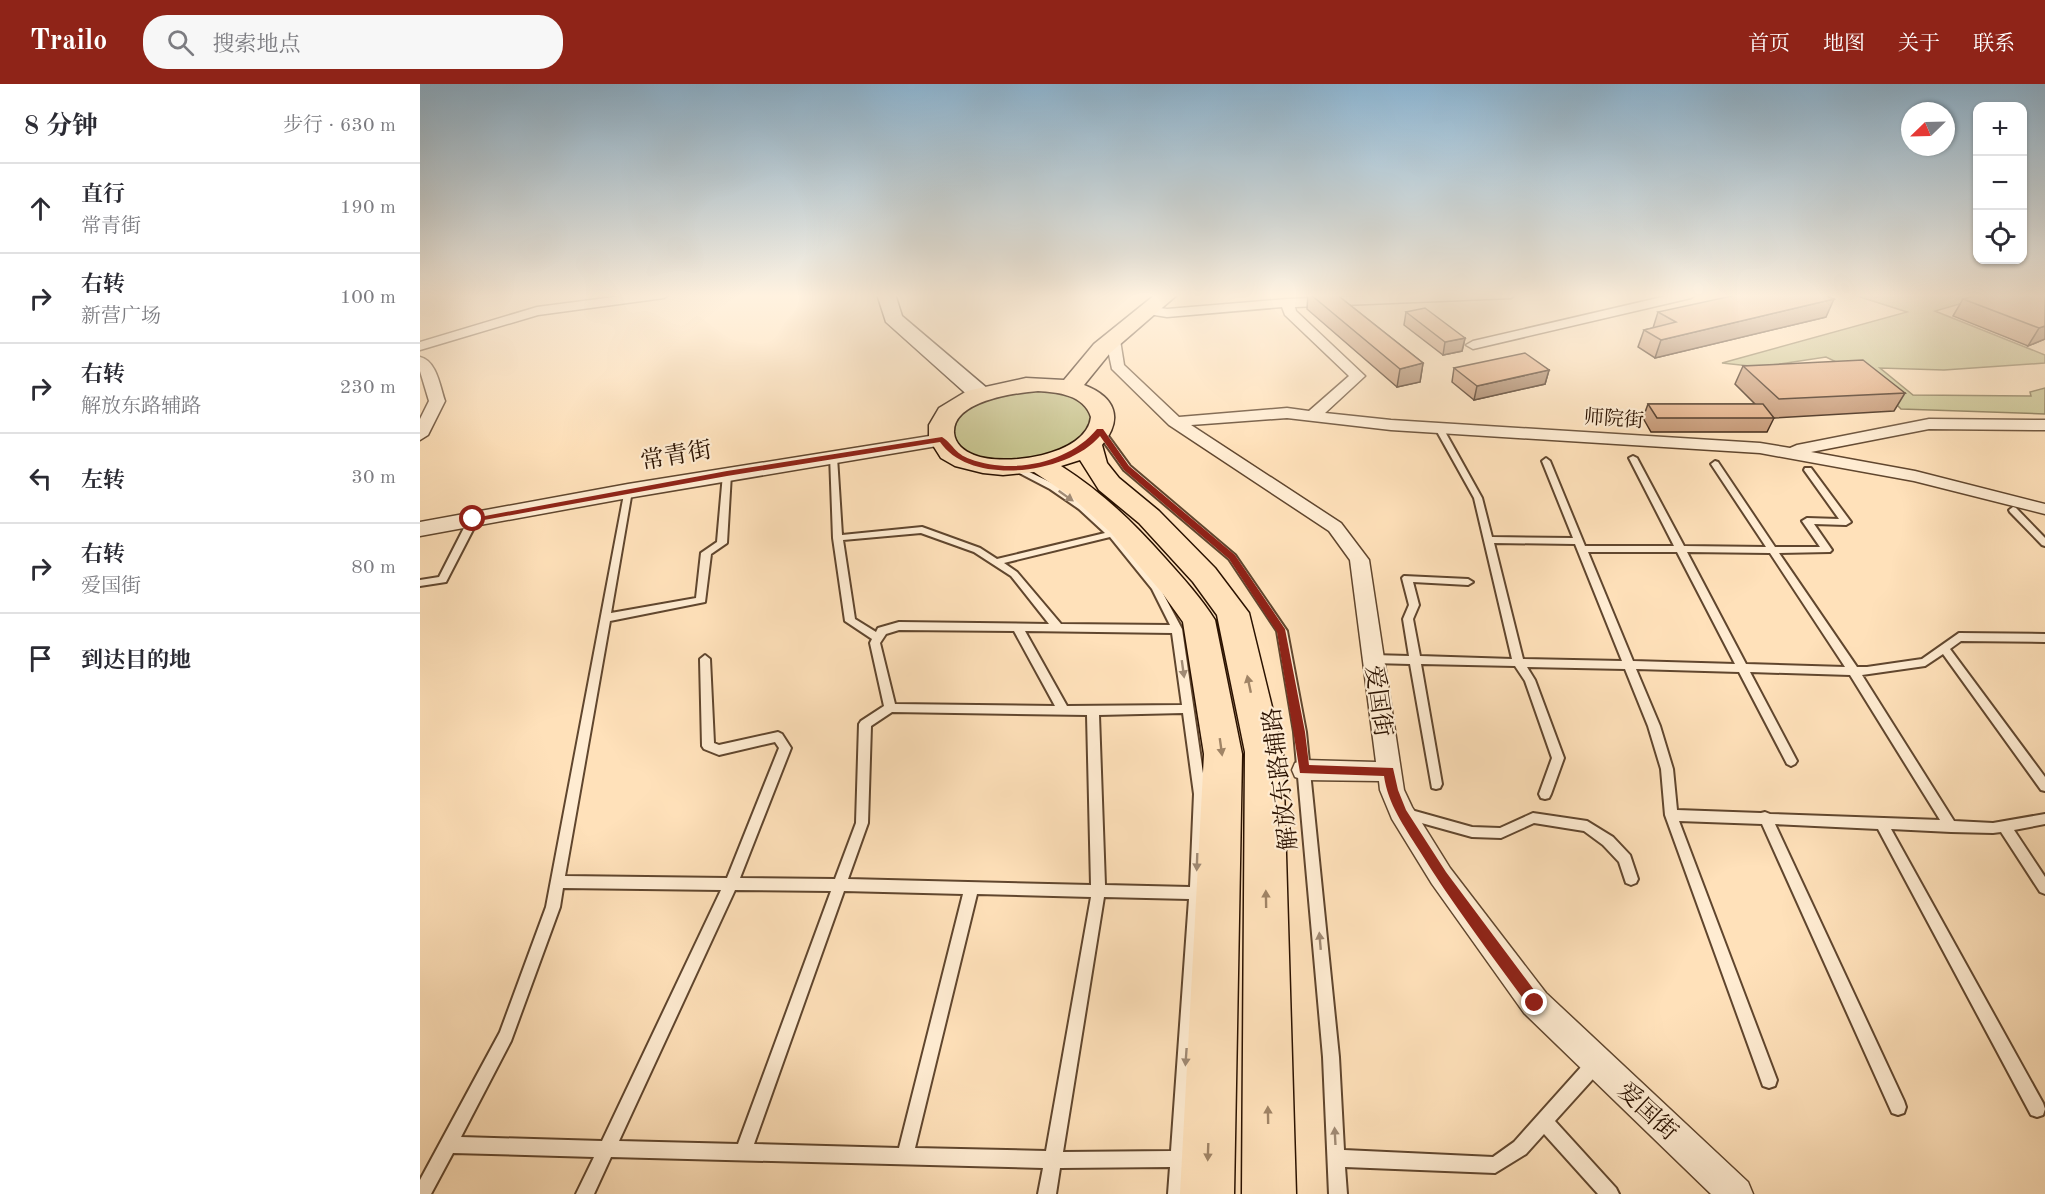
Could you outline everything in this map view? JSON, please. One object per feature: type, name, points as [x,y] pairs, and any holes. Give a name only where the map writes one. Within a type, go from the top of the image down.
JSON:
[{"type":"main road","points":[[930,346],[989,391]]},
{"type":"main road","points":[[942,346],[989,391]]},
{"type":"main road","points":[[1038,384],[1086,346]]},
{"type":"main road","points":[[1070,388],[1080,370],[1107,346]]},
{"type":"main road","points":[[1094,437],[1065,457],[1028,466],[988,467],[966,461],[950,452],[942,440],[941,427],[948,414],[962,403],[989,391],[1038,384],[1070,388],[1087,396],[1098,406],[1103,418],[1094,437],[1094,464],[1110,484],[1149,517],[1204,575],[1233,613],[1264,752],[1269,1194]]},
{"type":"main road","points":[[1028,466],[1083,492],[1121,527],[1174,586],[1199,620],[1223,754],[1207,1194]]},
{"type":"street","name":"爱国街","points":[[1114,346],[1117,366],[1175,422],[1335,527],[1359,560],[1392,790],[1401,812],[1441,876],[1535,1003],[1736,1194]]},
{"type":"street","points":[[1312,416],[1358,376],[1326,346]]},
{"type":"street","points":[[420,361],[426,368],[437,401],[420,435]]},
{"type":"street","name":"师院街","points":[[1175,422],[1287,413],[1391,425],[1760,448],[1915,476],[2045,509]]},
{"type":"street","points":[[1785,453],[1929,424],[2045,425]]},
{"type":"street","name":"常青街","points":[[420,530],[628,491],[942,440]]},
{"type":"street","points":[[1304,770],[1389,771]]},
{"type":"lane","points":[[1439,428],[1478,498],[1518,662],[1530,680],[1558,758],[1545,794]]},
{"type":"lane","name":"解放东路辅路","points":[[1094,437],[1232,557],[1282,631],[1300,732],[1304,770],[1331,1057],[1338,1194]]},
{"type":"lane","points":[[833,457],[838,538],[850,621],[878,638]]},
{"type":"lane","points":[[1633,458],[1791,761]]},
{"type":"lane","points":[[1546,461],[1654,726],[1667,769],[1671,815],[1769,1080]]},
{"type":"lane","points":[[1716,464],[1853,670],[1951,826]]},
{"type":"lane","points":[[1028,466],[1082,507],[1112,534],[1156,588],[1177,628],[1200,794],[1177,1194]]},
{"type":"lane","points":[[1488,540],[1680,550],[1827,550],[1807,521],[1846,522],[1808,470]]},
{"type":"lane","points":[[605,618],[701,600],[706,553],[722,543],[727,474]]},
{"type":"lane","points":[[422,1194],[506,1036],[553,907],[628,491]]},
{"type":"lane","points":[[2013,510],[2045,543]]},
{"type":"lane","points":[[420,583],[443,580],[473,519]]},
{"type":"lane","points":[[838,538],[922,530],[977,550],[1014,574],[1058,628]]},
{"type":"lane","points":[[995,562],[1112,534]]},
{"type":"lane","points":[[1436,784],[1408,620],[1414,605],[1407,578],[1468,582]]},
{"type":"lane","points":[[890,708],[874,643],[882,631],[899,626],[1177,628]]},
{"type":"lane","points":[[1018,628],[1063,710]]},
{"type":"lane","points":[[1373,659],[1867,671],[1925,662],[1959,637],[2045,638]]},
{"type":"lane","points":[[1944,648],[2045,786]]},
{"type":"lane","points":[[585,1194],[731,884],[785,748],[778,737],[719,750],[708,746],[705,659]]},
{"type":"lane","points":[[743,1152],[862,822],[865,724],[890,708],[1093,711],[1189,709]]},
{"type":"lane","points":[[1047,1194],[1098,893],[1093,711]]},
{"type":"lane","points":[[1401,812],[1472,832],[1501,833],[1533,818],[1587,826],[1625,859],[1631,879]]},
{"type":"lane","points":[[1671,815],[1993,828],[2045,819]]},
{"type":"lane","points":[[1765,818],[1898,1107]]},
{"type":"lane","points":[[1881,823],[2037,1109]]},
{"type":"lane","points":[[2005,827],[2045,888]]},
{"type":"lane","points":[[557,882],[838,885],[1098,893],[1196,893]]},
{"type":"lane","points":[[905,1156],[971,889]]},
{"type":"lane","points":[[1336,1158],[1495,1165],[1520,1148],[1597,1062]]},
{"type":"lane","points":[[1544,1122],[1610,1194]]},
{"type":"lane","points":[[448,1145],[1052,1160],[1179,1159]]},
{"type":"shaded area","points":[[1784,346],[2022,346],[2045,355],[2045,363],[1944,370],[1880,368],[1913,395],[2031,396],[2030,392],[2045,388],[2045,414],[1901,409],[1870,378],[1826,357],[1759,367],[1722,363]]},
{"type":"shaded area","points":[[1038,384],[1098,406],[1089,444],[1014,468],[950,451],[948,414],[960,404]]},
{"type":"building","points":[[1372,346],[1401,346],[1423,363],[1400,369]]},
{"type":"building","points":[[1525,353],[1549,370],[1477,386],[1454,368]]},
{"type":"building","points":[[1863,360],[1905,393],[1779,399],[1743,366]]},
{"type":"building","points":[[1648,404],[1763,404],[1774,418],[1657,418]]},
{"type":"route","points":[[473,519],[727,474],[942,440],[950,452],[966,461],[988,467],[1014,468],[1041,465],[1078,451],[1089,444],[1100,431],[1127,468],[1232,557],[1282,631],[1300,732],[1304,770],[1389,771],[1392,790],[1401,812],[1441,876],[1535,1003]]}]
